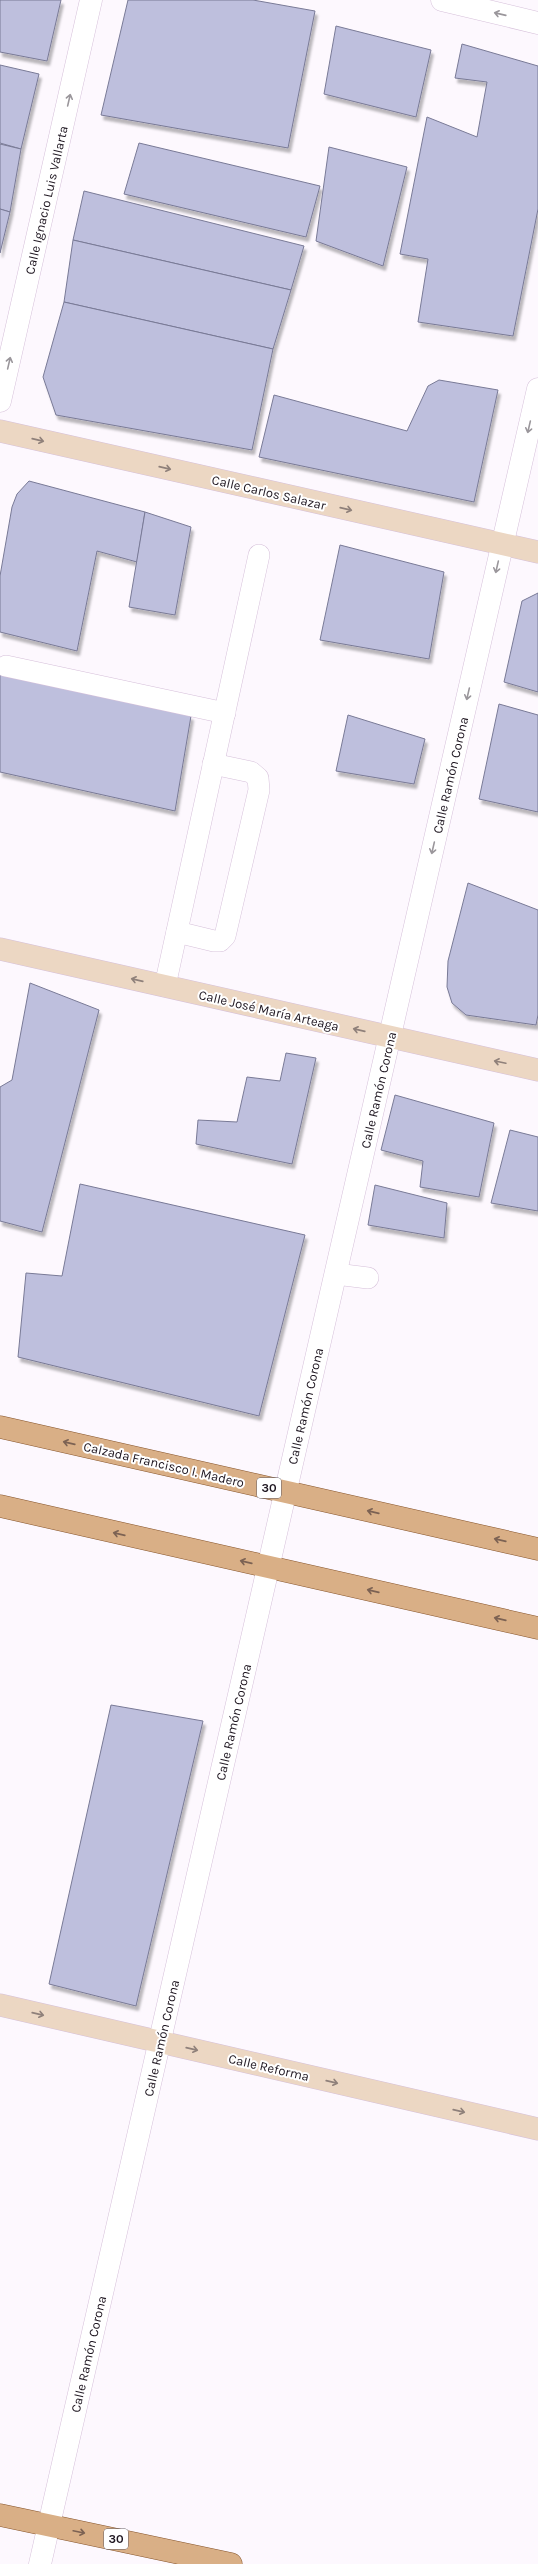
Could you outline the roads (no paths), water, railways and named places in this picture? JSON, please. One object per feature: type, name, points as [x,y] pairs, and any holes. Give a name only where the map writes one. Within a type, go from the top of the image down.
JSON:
[{"type":"main road","name":"Calzada Francisco I. Madero","points":[[0,1427],[538,1549]]},
{"type":"main road","points":[[0,1506],[538,1628]]},
{"type":"main road","name":"30","points":[[0,2515],[231,2564]]},
{"type":"street","name":"Calle Ignacio Luis Vallarta","points":[[0,401],[91,0]]},
{"type":"street","points":[[442,0],[538,23]]},
{"type":"street","name":"Calle Ramón Corona","points":[[40,2564],[538,389]]},
{"type":"street","name":"Calle Carlos Salazar","points":[[0,431],[538,552]]},
{"type":"street","name":"Calle José María Arteaga","points":[[0,949],[538,1070]]},
{"type":"street","name":"Calle Reforma","points":[[0,2005],[538,2129]]},
{"type":"lane","points":[[164,986],[259,555]]},
{"type":"lane","points":[[6,666],[225,713]]},
{"type":"lane","points":[[177,932],[214,941],[220,941],[225,936],[259,790],[258,778],[250,772],[213,764]]},
{"type":"lane","points":[[336,1274],[368,1278]]}]
